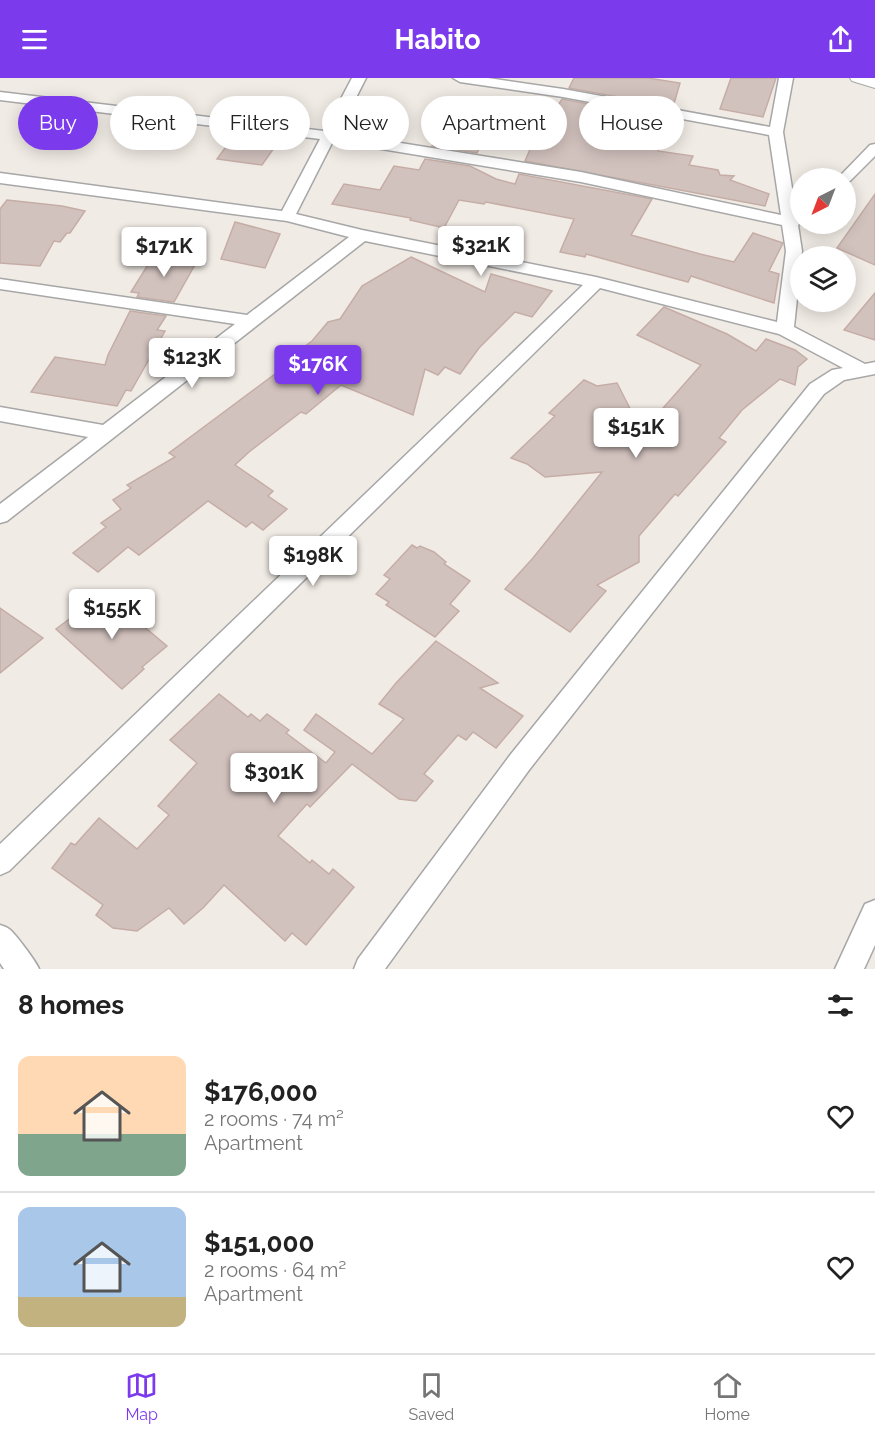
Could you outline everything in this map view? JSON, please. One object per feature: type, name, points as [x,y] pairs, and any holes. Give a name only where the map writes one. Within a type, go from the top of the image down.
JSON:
[{"type":"street","points":[[350,96],[359,78]]},
{"type":"street","points":[[460,78],[563,93],[776,132]]},
{"type":"street","points":[[786,78],[776,132],[790,193]]},
{"type":"street","points":[[858,78],[875,82]]},
{"type":"street","points":[[0,96],[322,135]]},
{"type":"street","points":[[855,168],[875,148]]},
{"type":"street","points":[[409,149],[581,177],[790,218]]},
{"type":"street","points":[[287,216],[322,150]]},
{"type":"street","points":[[0,178],[287,216],[362,235],[596,282],[785,330],[868,369]]},
{"type":"street","points":[[785,330],[795,234]]},
{"type":"street","points":[[0,515],[362,235]]},
{"type":"street","points":[[0,862],[498,380],[596,282]]},
{"type":"street","points":[[0,284],[251,321]]},
{"type":"street","points":[[368,969],[520,762],[817,389],[839,375],[868,369]]},
{"type":"street","points":[[0,414],[106,433]]},
{"type":"street","points":[[849,969],[875,914]]},
{"type":"street","points":[[0,939],[16,963],[25,969]]},
{"type":"building","points":[[574,78],[648,78],[680,83],[676,96],[613,96],[569,88]]},
{"type":"building","points":[[731,78],[776,78],[763,117],[720,109]]},
{"type":"building","points":[[567,100],[579,102],[579,150],[658,150],[693,156],[689,165],[718,170],[720,175],[734,176],[730,180],[769,194],[765,206],[525,161],[530,150],[567,150]]},
{"type":"building","points":[[224,150],[273,150],[262,165],[217,159]]},
{"type":"building","points":[[458,150],[478,150],[477,153]]},
{"type":"building","points":[[425,159],[470,166],[496,179],[515,184],[519,174],[652,199],[631,235],[734,262],[753,233],[783,243],[769,271],[779,274],[774,303],[691,276],[688,282],[586,254],[585,257],[560,252],[574,219],[486,202],[484,204],[459,200],[444,228],[410,220],[411,218],[332,204],[344,184],[380,190],[394,166],[419,170]]},
{"type":"building","points":[[875,194],[875,265],[856,256],[856,246],[838,246],[847,234],[856,234],[856,221]]},
{"type":"building","points":[[7,200],[85,211],[70,233],[67,233],[60,242],[54,241],[40,266],[0,263],[0,209]]},
{"type":"building","points":[[235,222],[280,234],[265,268],[221,259]]},
{"type":"building","points":[[154,255],[197,261],[174,302],[137,297],[139,293],[131,292]]},
{"type":"building","points":[[411,257],[485,292],[491,274],[552,291],[532,317],[515,312],[479,348],[460,374],[445,367],[438,375],[425,369],[413,415],[341,385],[306,414],[301,412],[249,452],[235,465],[273,491],[268,496],[287,509],[263,530],[252,522],[246,527],[208,501],[139,555],[128,547],[98,572],[73,553],[106,527],[101,523],[121,509],[113,500],[131,488],[127,485],[175,457],[169,453],[279,371],[275,368],[312,341],[328,322],[340,319],[362,286]]},
{"type":"building","points":[[875,293],[875,340],[844,330]]},
{"type":"building","points":[[664,307],[727,334],[756,351],[766,339],[795,350],[807,359],[798,367],[795,385],[780,379],[742,410],[719,438],[726,442],[678,496],[675,494],[639,536],[639,562],[597,585],[606,591],[570,632],[505,589],[602,472],[545,477],[527,464],[511,458],[555,416],[549,413],[584,380],[597,386],[617,383],[642,432],[701,365],[637,335]]},
{"type":"building","points":[[130,311],[166,316],[157,330],[165,331],[131,391],[126,390],[117,406],[31,392],[55,357],[105,365]]},
{"type":"building","points":[[412,545],[434,552],[446,562],[444,564],[470,581],[450,604],[459,611],[435,637],[386,605],[389,602],[376,594],[390,579],[384,575]]},
{"type":"building","points":[[104,593],[167,646],[142,667],[144,669],[122,689],[56,629]]},
{"type":"building","points":[[0,608],[43,638],[0,673]]},
{"type":"building","points":[[436,641],[498,683],[480,688],[523,716],[496,748],[473,732],[466,740],[458,735],[424,774],[433,781],[416,801],[399,799],[352,764],[310,807],[307,804],[278,836],[310,863],[312,860],[329,874],[333,869],[354,887],[306,945],[292,933],[285,941],[224,885],[203,908],[184,924],[169,908],[137,931],[113,928],[96,915],[103,905],[52,868],[71,843],[75,845],[99,818],[137,849],[169,815],[158,806],[197,763],[170,740],[219,694],[248,717],[251,714],[260,721],[267,714],[289,730],[286,733],[326,763],[335,752],[304,730],[316,714],[372,754],[404,719],[379,704]]}]
